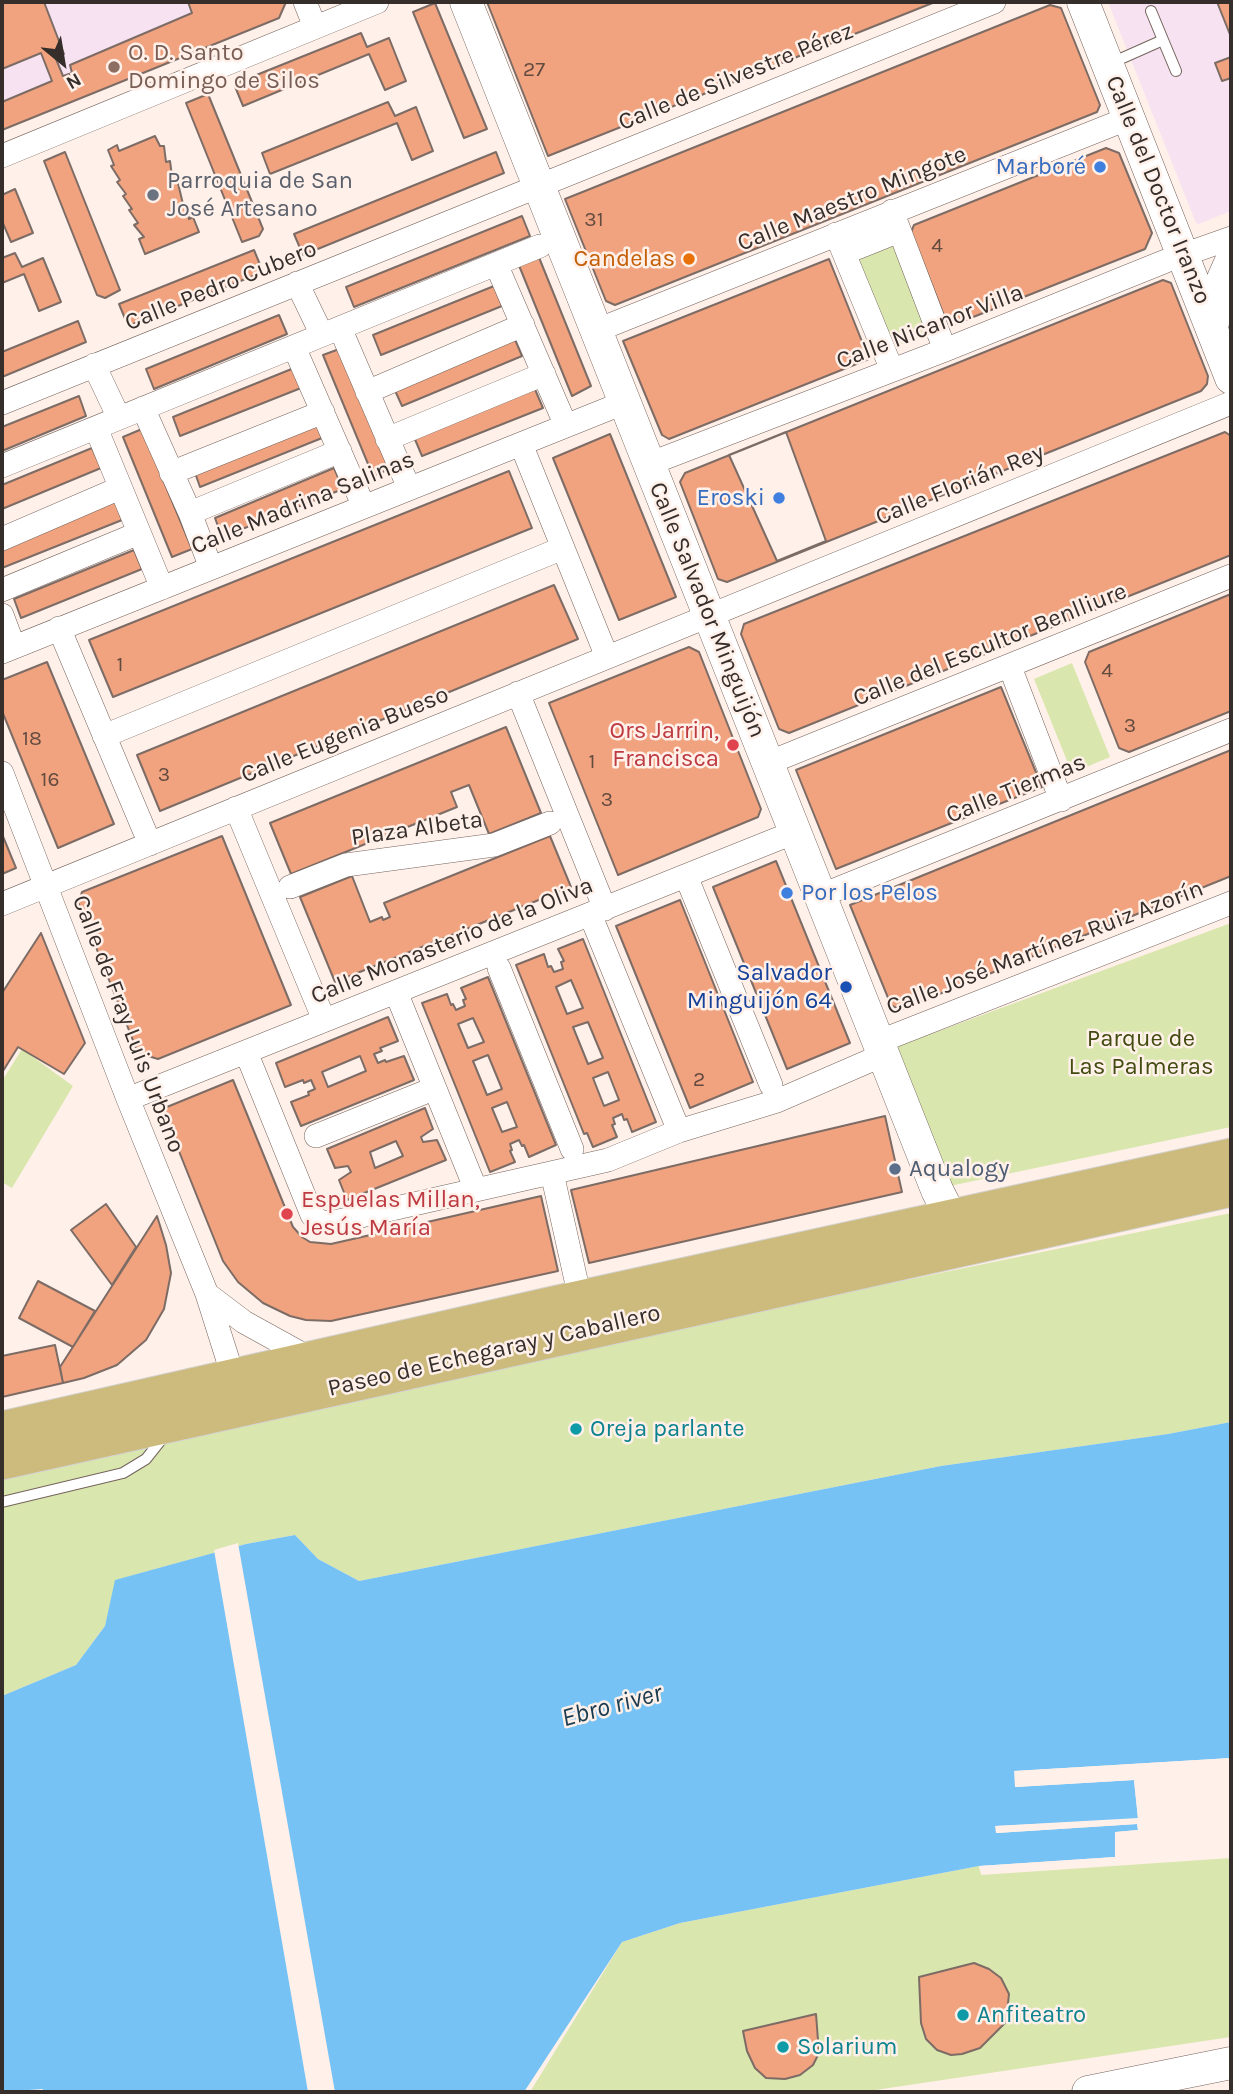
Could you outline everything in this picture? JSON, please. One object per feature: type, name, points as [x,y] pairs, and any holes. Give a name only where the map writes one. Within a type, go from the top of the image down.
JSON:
[{"type":"main road","name":"Paseo de Echegaray y Caballero","points":[[2,1429],[580,1298],[1231,1156]]},
{"type":"main road","name":"Paseo de Echegaray y Caballero","points":[[2,1462],[987,1241],[1231,1189]]},
{"type":"street","points":[[305,2],[315,27]]},
{"type":"street","points":[[2,156],[377,2]]},
{"type":"street","name":"Calle Salvador Minguijón","points":[[466,2],[623,403],[937,1190],[951,1218]]},
{"type":"street","name":"Calle de Silvestre Pérez","points":[[537,185],[994,2]]},
{"type":"street","name":"Calle del Doctor Iranzo","points":[[1083,2],[1183,255],[1220,309],[1231,378]]},
{"type":"street","name":"Calle Maestro Mingote","points":[[596,331],[840,244],[1129,118]]},
{"type":"street","name":"Calle Pedro Cubero","points":[[2,403],[537,185]]},
{"type":"street","points":[[896,221],[942,342]]},
{"type":"street","name":"Calle Nicanor Villa","points":[[649,464],[942,342],[1231,238]]},
{"type":"street","points":[[840,244],[889,363]]},
{"type":"street","points":[[2,466],[541,246]]},
{"type":"street","points":[[1220,309],[1223,279],[1231,261]]},
{"type":"street","points":[[496,264],[566,426]]},
{"type":"street","points":[[297,283],[331,331],[367,393],[409,488]]},
{"type":"street","points":[[367,393],[523,325]]},
{"type":"street","points":[[294,347],[364,506]]},
{"type":"street","points":[[94,365],[120,418]]},
{"type":"street","points":[[387,439],[544,374]]},
{"type":"street","name":"Calle Madrina Salinas","points":[[8,649],[623,403]]},
{"type":"street","name":"Calle Florián Rey","points":[[709,615],[1231,403]]},
{"type":"street","points":[[143,408],[190,513],[211,568]]},
{"type":"street","points":[[172,472],[323,412]]},
{"type":"street","points":[[96,428],[162,588]]},
{"type":"street","points":[[521,444],[607,657]]},
{"type":"street","points":[[190,513],[340,451]]},
{"type":"street","points":[[2,538],[120,488]]},
{"type":"street","points":[[2,590],[139,533]]},
{"type":"street","points":[[104,736],[563,548]]},
{"type":"street","name":"Calle del Escultor Benlliure","points":[[768,763],[1231,576]]},
{"type":"street","points":[[2,615],[8,649]]},
{"type":"street","name":"Calle Eugenia Bueso","points":[[2,904],[709,615]]},
{"type":"street","points":[[59,628],[150,844]]},
{"type":"street","points":[[1010,667],[1061,800]]},
{"type":"street","points":[[518,693],[679,1131]]},
{"type":"street","name":"Calle Tiermas","points":[[820,896],[1231,730]]},
{"type":"street","name":"Calle de Fray Luis Urbano","points":[[2,773],[206,1294],[233,1376]]},
{"type":"street","points":[[236,808],[324,1020]]},
{"type":"street","name":"Plaza Albeta","points":[[290,887],[346,865],[494,845],[551,822]]},
{"type":"street","name":"Calle Monasterio de la Oliva","points":[[128,1098],[795,832]]},
{"type":"street","points":[[686,876],[771,1085]]},
{"type":"street","name":"Calle José Martínez Ruiz Azorín","points":[[246,1052],[312,1215],[319,1221],[330,1223],[608,1160],[679,1131],[778,1101],[881,1049],[1231,903]]},
{"type":"street","points":[[499,968],[572,1149]]},
{"type":"street","points":[[396,992],[476,1190]]},
{"type":"street","points":[[316,1136],[422,1093]]},
{"type":"street","points":[[552,1173],[580,1298]]},
{"type":"street","points":[[951,1218],[967,1232],[987,1241]]},
{"type":"street","points":[[206,1294],[244,1322],[311,1359]]},
{"type":"street","points":[[222,1412],[232,1397],[233,1376]]},
{"type":"street","points":[[1088,2092],[1163,2085],[1231,2063]]},
{"type":"lane","points":[[1151,11],[1175,71]]},
{"type":"lane","points":[[1108,64],[1163,40]]},
{"type":"lane","points":[[2,1502],[123,1473],[146,1459],[174,1423]]},
{"type":"shaded area","name":"O. D. Santo Domingo de Silos","points":[[2,2],[286,2],[279,18],[2,130]]},
{"type":"shaded area","points":[[1108,2],[1231,2],[1231,211],[1196,223]]},
{"type":"green space","points":[[894,237],[932,331],[891,349],[852,254]]},
{"type":"green space","points":[[1072,663],[1110,757],[1072,773],[1034,679]]},
{"type":"green space","name":"Parque de Las Palmeras","points":[[1231,923],[1231,1127],[945,1187],[893,1048]]},
{"type":"green space","points":[[22,1049],[73,1086],[12,1188],[2,1182],[2,1081]]},
{"type":"green space","points":[[1231,1213],[1231,1422],[1168,1434],[941,1466],[359,1581],[318,1559],[295,1535],[246,1544],[116,1580],[105,1626],[76,1665],[2,1696],[2,1475],[388,1387]]},
{"type":"green space","points":[[1231,1858],[1231,2037],[862,2092],[530,2092],[622,1942],[680,1923],[979,1866],[981,1875]]},
{"type":"water","name":"Ebro river","points":[[1231,1422],[1231,1758],[1015,1771],[1016,1787],[1134,1780],[1138,1819],[996,1826],[997,1833],[1137,1824],[1138,1830],[1116,1832],[1115,1857],[979,1866],[680,1923],[622,1942],[524,2092],[47,2092],[42,2089],[2,2092],[2,1696],[76,1665],[105,1626],[115,1580],[246,1544],[295,1535],[318,1559],[359,1581],[941,1466],[1168,1434]]},
{"type":"pier","points":[[238,1543],[335,2092],[308,2092],[214,1550]]},
{"type":"pier","points":[[1231,1758],[1231,1762],[1018,1774],[1019,1783],[1136,1776],[1141,1832],[1119,1835],[1116,1861],[980,1870],[979,1866],[1115,1857],[1115,1832],[1138,1830],[1137,1824],[996,1833],[995,1826],[1138,1818],[1134,1780],[1015,1787],[1014,1771]]},
{"type":"building","name":"O. D. Santo Domingo de Silos","points":[[2,2],[44,2],[64,54],[56,59],[63,76],[72,73],[70,65],[192,13],[188,2],[286,2],[279,18],[2,130],[2,102],[52,81],[41,53],[2,69]]},
{"type":"building","points":[[487,2],[935,2],[548,156]]},
{"type":"building","points":[[1217,2],[1231,2],[1231,37]]},
{"type":"building","points":[[435,3],[487,129],[464,138],[413,12]]},
{"type":"building","points":[[1050,5],[1061,8],[1100,105],[1097,112],[615,305],[606,301],[565,199]]},
{"type":"building","points":[[361,33],[367,47],[389,38],[406,81],[385,90],[369,54],[243,106],[234,84]]},
{"type":"building","points":[[1231,57],[1231,78],[1222,81],[1215,63]]},
{"type":"building","points":[[208,94],[263,229],[259,236],[242,242],[186,103]]},
{"type":"building","points":[[388,102],[395,116],[416,107],[433,151],[412,160],[397,123],[270,174],[262,153]]},
{"type":"building","name":"Parroquia de San José Artesano","points":[[155,136],[160,146],[164,146],[166,162],[170,161],[172,176],[176,175],[183,204],[187,204],[189,219],[193,217],[199,232],[145,254],[139,239],[144,237],[134,225],[138,223],[123,196],[126,194],[117,182],[120,180],[111,166],[114,165],[108,150],[117,145],[119,151]]},
{"type":"building","points":[[1106,148],[1119,153],[1152,233],[1145,249],[953,325],[947,323],[911,232],[914,225]]},
{"type":"building","points":[[65,152],[120,290],[105,298],[97,295],[44,161]]},
{"type":"building","points":[[496,152],[504,173],[303,255],[294,234]]},
{"type":"building","points":[[15,189],[33,233],[11,242],[2,221],[2,195]]},
{"type":"building","points":[[522,216],[530,236],[354,307],[346,287]]},
{"type":"building","points":[[254,250],[263,272],[128,326],[119,304]]},
{"type":"building","points":[[15,253],[22,267],[43,258],[61,302],[39,311],[24,274],[2,283],[2,258]]},
{"type":"building","points":[[538,255],[591,386],[572,396],[518,263]]},
{"type":"building","points":[[829,259],[869,359],[669,439],[662,435],[623,341]]},
{"type":"building","points":[[1163,280],[1171,283],[1208,376],[1207,384],[1201,391],[727,582],[718,579],[680,482],[685,473]]},
{"type":"building","points":[[494,286],[502,306],[381,355],[373,335]]},
{"type":"building","points":[[279,315],[287,334],[154,389],[146,369]]},
{"type":"building","points":[[78,321],[86,342],[2,377],[2,352]]},
{"type":"building","points":[[514,337],[522,356],[402,406],[393,386]]},
{"type":"building","points":[[342,348],[392,468],[373,476],[323,355]]},
{"type":"building","points":[[294,368],[301,388],[180,436],[173,417]]},
{"type":"building","points":[[534,387],[543,408],[422,456],[414,437]]},
{"type":"building","points":[[79,396],[86,416],[2,451],[2,427]]},
{"type":"building","points":[[314,418],[322,438],[200,487],[193,467]]},
{"type":"building","points":[[142,429],[192,549],[172,557],[123,437]]},
{"type":"building","name":"Eroski","points":[[786,432],[826,541],[777,561],[729,455]]},
{"type":"building","points":[[1225,432],[1231,436],[1231,555],[789,733],[779,729],[741,634],[744,624]]},
{"type":"building","points":[[610,434],[676,597],[619,620],[553,458]]},
{"type":"building","points":[[92,448],[101,468],[2,509],[2,485]]},
{"type":"building","points":[[334,468],[343,489],[222,537],[215,518]]},
{"type":"building","points":[[509,471],[532,528],[113,697],[89,640]]},
{"type":"building","points":[[114,499],[122,520],[2,568],[2,544]]},
{"type":"building","points":[[134,550],[142,569],[21,618],[14,599]]},
{"type":"building","points":[[554,585],[578,639],[160,811],[137,755]]},
{"type":"building","points":[[1231,594],[1231,711],[1129,752],[1119,748],[1085,662],[1089,652]]},
{"type":"building","points":[[689,647],[699,652],[761,809],[758,817],[618,875],[549,703]]},
{"type":"building","points":[[47,662],[114,824],[58,848],[2,711],[2,680]]},
{"type":"building","points":[[1001,687],[1042,787],[836,869],[796,770]]},
{"type":"building","points":[[506,727],[541,813],[489,834],[469,785],[451,792],[457,807],[291,874],[270,823]]},
{"type":"building","points":[[1231,750],[1231,876],[900,1010],[891,1005],[850,905]]},
{"type":"building","points":[[2,834],[16,868],[2,874]]},
{"type":"building","points":[[222,836],[291,1005],[158,1059],[138,1053],[78,902],[82,892]]},
{"type":"building","points":[[550,836],[571,887],[335,982],[300,897],[352,876],[370,922],[382,917],[383,920],[390,917],[384,903]]},
{"type":"building","points":[[776,861],[850,1043],[787,1069],[713,887]]},
{"type":"building","points":[[680,900],[753,1082],[690,1108],[616,926]]},
{"type":"building","points":[[41,933],[85,1043],[64,1074],[18,1047],[3,1071],[2,993]]},
{"type":"building","points":[[583,939],[656,1122],[632,1132],[622,1114],[613,1118],[615,1124],[612,1125],[617,1137],[593,1147],[587,1133],[584,1134],[516,965],[544,954],[548,967],[551,966],[554,972],[563,969],[561,962],[564,961],[558,949]],"holes":[[[571,980],[583,1008],[567,1014],[556,987]],[[588,1022],[603,1058],[588,1064],[573,1027]],[[608,1072],[619,1100],[604,1106],[593,1078]]]},
{"type":"building","points":[[488,977],[556,1145],[529,1157],[519,1140],[510,1144],[515,1162],[490,1172],[422,1003],[447,994],[456,1010],[465,1006],[463,1000],[466,999],[461,988]],"holes":[[[473,1018],[484,1042],[468,1048],[458,1024]],[[488,1055],[502,1089],[487,1095],[473,1061]],[[507,1102],[517,1127],[502,1132],[492,1108]]]},
{"type":"building","points":[[388,1017],[398,1041],[380,1048],[382,1051],[374,1054],[378,1063],[404,1056],[414,1080],[301,1126],[291,1102],[309,1095],[308,1092],[315,1089],[311,1080],[285,1087],[276,1063]],"holes":[[[360,1056],[366,1071],[328,1087],[322,1072]]]},
{"type":"building","points":[[233,1080],[293,1227],[310,1242],[331,1244],[541,1196],[558,1271],[331,1321],[290,1316],[263,1303],[238,1282],[223,1261],[162,1109]]},
{"type":"building","points":[[425,1108],[433,1129],[421,1137],[423,1142],[437,1140],[446,1160],[347,1200],[339,1180],[351,1172],[348,1166],[335,1168],[327,1149]],"holes":[[[396,1141],[403,1156],[375,1168],[370,1152]]]},
{"type":"building","points":[[885,1116],[902,1192],[589,1263],[571,1190]]},
{"type":"building","points":[[106,1204],[136,1247],[112,1285],[71,1230]]},
{"type":"building","points":[[157,1216],[171,1273],[164,1309],[146,1340],[117,1365],[63,1383],[60,1367]]},
{"type":"building","points":[[38,1281],[95,1311],[73,1347],[19,1318]]},
{"type":"building","points":[[55,1345],[63,1383],[2,1397],[2,1356]]},
{"type":"building","name":"Anfiteatro","points":[[974,1963],[1001,1978],[1009,1994],[1006,2022],[980,2048],[951,2055],[937,2050],[926,2039],[921,2023],[919,1977]]},
{"type":"building","name":"Solarium","points":[[816,2014],[819,2053],[813,2065],[800,2075],[785,2079],[766,2078],[755,2068],[747,2051],[743,2031]]},
{"type":"place","name":"O. D. Santo Domingo de Silos","points":[[114,67]]},
{"type":"place","name":"Marboré","points":[[1100,167]]},
{"type":"place","name":"Parroquia de San José Artesano","points":[[153,195]]},
{"type":"place","name":"Candelas","points":[[689,259]]},
{"type":"place","name":"Eroski","points":[[779,498]]},
{"type":"place","name":"Ors Jarrin, Francisca","points":[[733,745]]},
{"type":"place","name":"Por los Pelos","points":[[787,893]]},
{"type":"place","name":"Salvador Minguijón 64","points":[[846,987]]},
{"type":"place","name":"Aqualogy","points":[[895,1169]]},
{"type":"place","name":"Espuelas Millan, Jesús María","points":[[287,1214]]},
{"type":"place","name":"Oreja parlante","points":[[576,1429]]},
{"type":"place","name":"Anfiteatro","points":[[963,2015]]},
{"type":"place","name":"Solarium","points":[[783,2047]]}]
